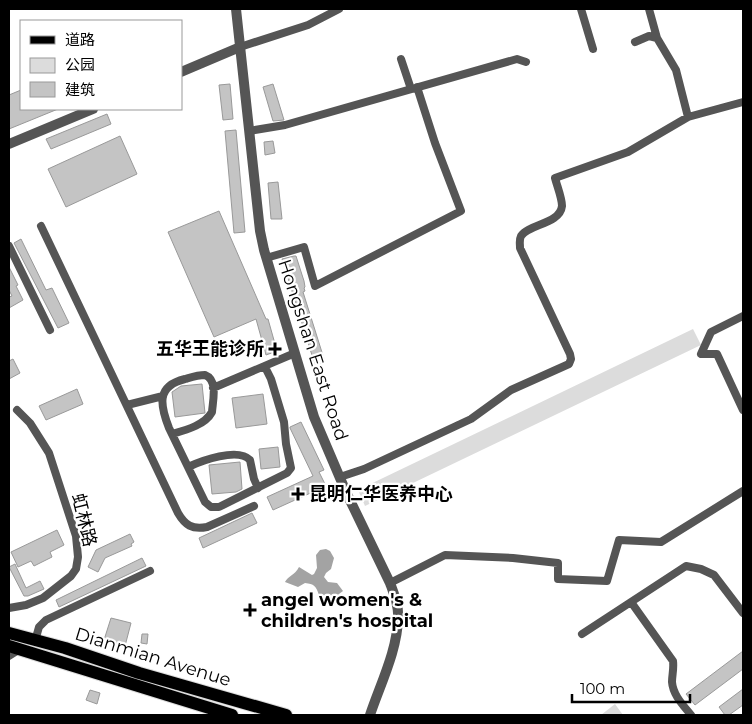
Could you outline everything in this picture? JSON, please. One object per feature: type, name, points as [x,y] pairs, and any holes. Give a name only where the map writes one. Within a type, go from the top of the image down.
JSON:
[{"type":"main road","name":"Dianmian Avenue","points":[[9,632],[36,637],[139,673],[286,715]]},
{"type":"main road","name":"Dianmian Avenue","points":[[12,651],[78,668],[232,715]]},
{"type":"main road","points":[[78,668],[74,661],[78,655],[82,654]]},
{"type":"street","name":"Hongshan East Road","points":[[236,9],[260,231],[266,258],[312,411],[340,478],[390,583],[398,615],[397,629],[370,715]]},
{"type":"street","points":[[182,72],[240,47],[308,25],[339,9]]},
{"type":"street","points":[[582,9],[593,50]]},
{"type":"street","points":[[649,9],[657,38],[676,70],[688,117]]},
{"type":"street","points":[[635,42],[649,36],[657,38]]},
{"type":"street","points":[[266,258],[304,247],[315,286],[461,211],[401,59]]},
{"type":"street","points":[[249,130],[285,125],[518,59],[526,62]]},
{"type":"street","points":[[340,478],[364,469],[471,418],[511,390],[569,364],[570,354],[520,248],[522,234],[553,218],[560,212],[562,204],[555,178],[628,152],[688,117],[743,102]]},
{"type":"street","points":[[9,144],[91,110]]},
{"type":"street","points":[[41,226],[184,522],[190,527],[199,529],[254,506]]},
{"type":"street","points":[[9,246],[50,330]]},
{"type":"street","points":[[743,316],[711,332],[701,354],[717,354],[743,410]]},
{"type":"street","points":[[213,388],[295,353]]},
{"type":"street","points":[[172,434],[190,428],[210,416],[212,412],[213,388],[212,379],[209,376],[200,375],[173,382],[166,387],[163,396],[166,422],[205,502],[211,507],[219,507],[287,473],[291,468],[284,422],[271,379],[265,367]]},
{"type":"street","points":[[127,405],[163,396]]},
{"type":"street","name":"虹林路","points":[[9,608],[26,605],[43,598],[71,576],[78,564],[76,536],[48,453],[36,430],[17,410]]},
{"type":"street","points":[[188,467],[210,458],[244,455],[250,460],[258,488]]},
{"type":"street","points":[[390,583],[445,554],[558,563],[558,579],[607,581],[619,540],[662,542],[743,491]]},
{"type":"street","points":[[582,634],[686,566],[701,569],[714,575],[743,613]]},
{"type":"street","points":[[12,651],[36,637],[39,627],[46,620],[150,571]]},
{"type":"street","points":[[631,602],[673,661],[672,682],[676,695],[690,715]]},
{"type":"green space","points":[[693,329],[701,345],[365,506],[358,490]]},
{"type":"green space","points":[[615,704],[623,715],[601,715]]},
{"type":"shaded area","points":[[326,549],[330,551],[334,558],[331,569],[324,577],[328,582],[337,583],[343,591],[339,594],[336,602],[319,595],[316,588],[311,584],[305,583],[298,587],[285,582],[299,567],[312,575],[314,574],[317,568],[316,555],[320,550]]},
{"type":"building","points":[[230,84],[233,119],[223,120],[219,85]]},
{"type":"building","points":[[273,84],[284,120],[273,121],[263,87]]},
{"type":"building","points":[[20,90],[20,110],[56,110],[9,129],[9,95]]},
{"type":"building","points":[[107,114],[111,124],[51,149],[46,139]]},
{"type":"building","points":[[236,130],[245,232],[234,233],[225,131]]},
{"type":"building","points":[[120,136],[137,174],[66,207],[48,169]]},
{"type":"building","points":[[273,141],[275,153],[265,155],[264,142]]},
{"type":"building","points":[[278,182],[282,219],[271,219],[268,183]]},
{"type":"building","points":[[219,211],[266,319],[268,319],[277,351],[266,355],[256,319],[214,337],[168,232]]},
{"type":"building","points":[[21,239],[46,290],[52,288],[69,323],[58,328],[14,243]]},
{"type":"building","points":[[296,256],[304,281],[305,291],[303,292],[325,362],[315,365],[282,259]]},
{"type":"building","points":[[9,267],[23,300],[9,308],[9,297],[12,296],[9,290]]},
{"type":"building","points":[[13,359],[20,373],[9,379],[9,361]]},
{"type":"building","points":[[202,384],[205,413],[175,417],[172,392],[181,386]]},
{"type":"building","points":[[77,389],[83,404],[46,420],[39,406]]},
{"type":"building","points":[[263,394],[267,424],[236,428],[232,398]]},
{"type":"building","points":[[301,422],[324,470],[319,472],[326,486],[273,510],[267,497],[313,476],[290,428]]},
{"type":"building","points":[[278,447],[280,467],[261,469],[259,449]]},
{"type":"building","points":[[240,462],[242,489],[236,492],[212,494],[209,465]]},
{"type":"building","points":[[252,513],[257,523],[203,548],[199,538]]},
{"type":"building","points":[[57,530],[64,545],[50,552],[52,557],[34,566],[31,561],[18,567],[11,552]]},
{"type":"building","points":[[130,534],[134,542],[131,544],[132,546],[105,558],[98,572],[88,567],[96,550]]},
{"type":"building","points":[[142,558],[146,566],[59,607],[56,600]]},
{"type":"building","points":[[15,564],[26,588],[40,581],[44,589],[24,596],[9,567]]},
{"type":"building","points":[[111,618],[131,623],[125,646],[104,640]]},
{"type":"building","points":[[142,634],[148,634],[147,644],[141,643]]},
{"type":"building","points":[[743,651],[743,669],[695,705],[686,694]]},
{"type":"building","points":[[743,689],[743,705],[729,715],[725,715],[719,707]]},
{"type":"building","points":[[90,690],[100,693],[97,704],[86,700]]},
{"type":"place","name":"五华王能诊所","points":[[275,349]]},
{"type":"place","name":"昆明仁华医养中心","points":[[298,494]]},
{"type":"place","name":"angel women's & children's hospital","points":[[250,610]]}]
